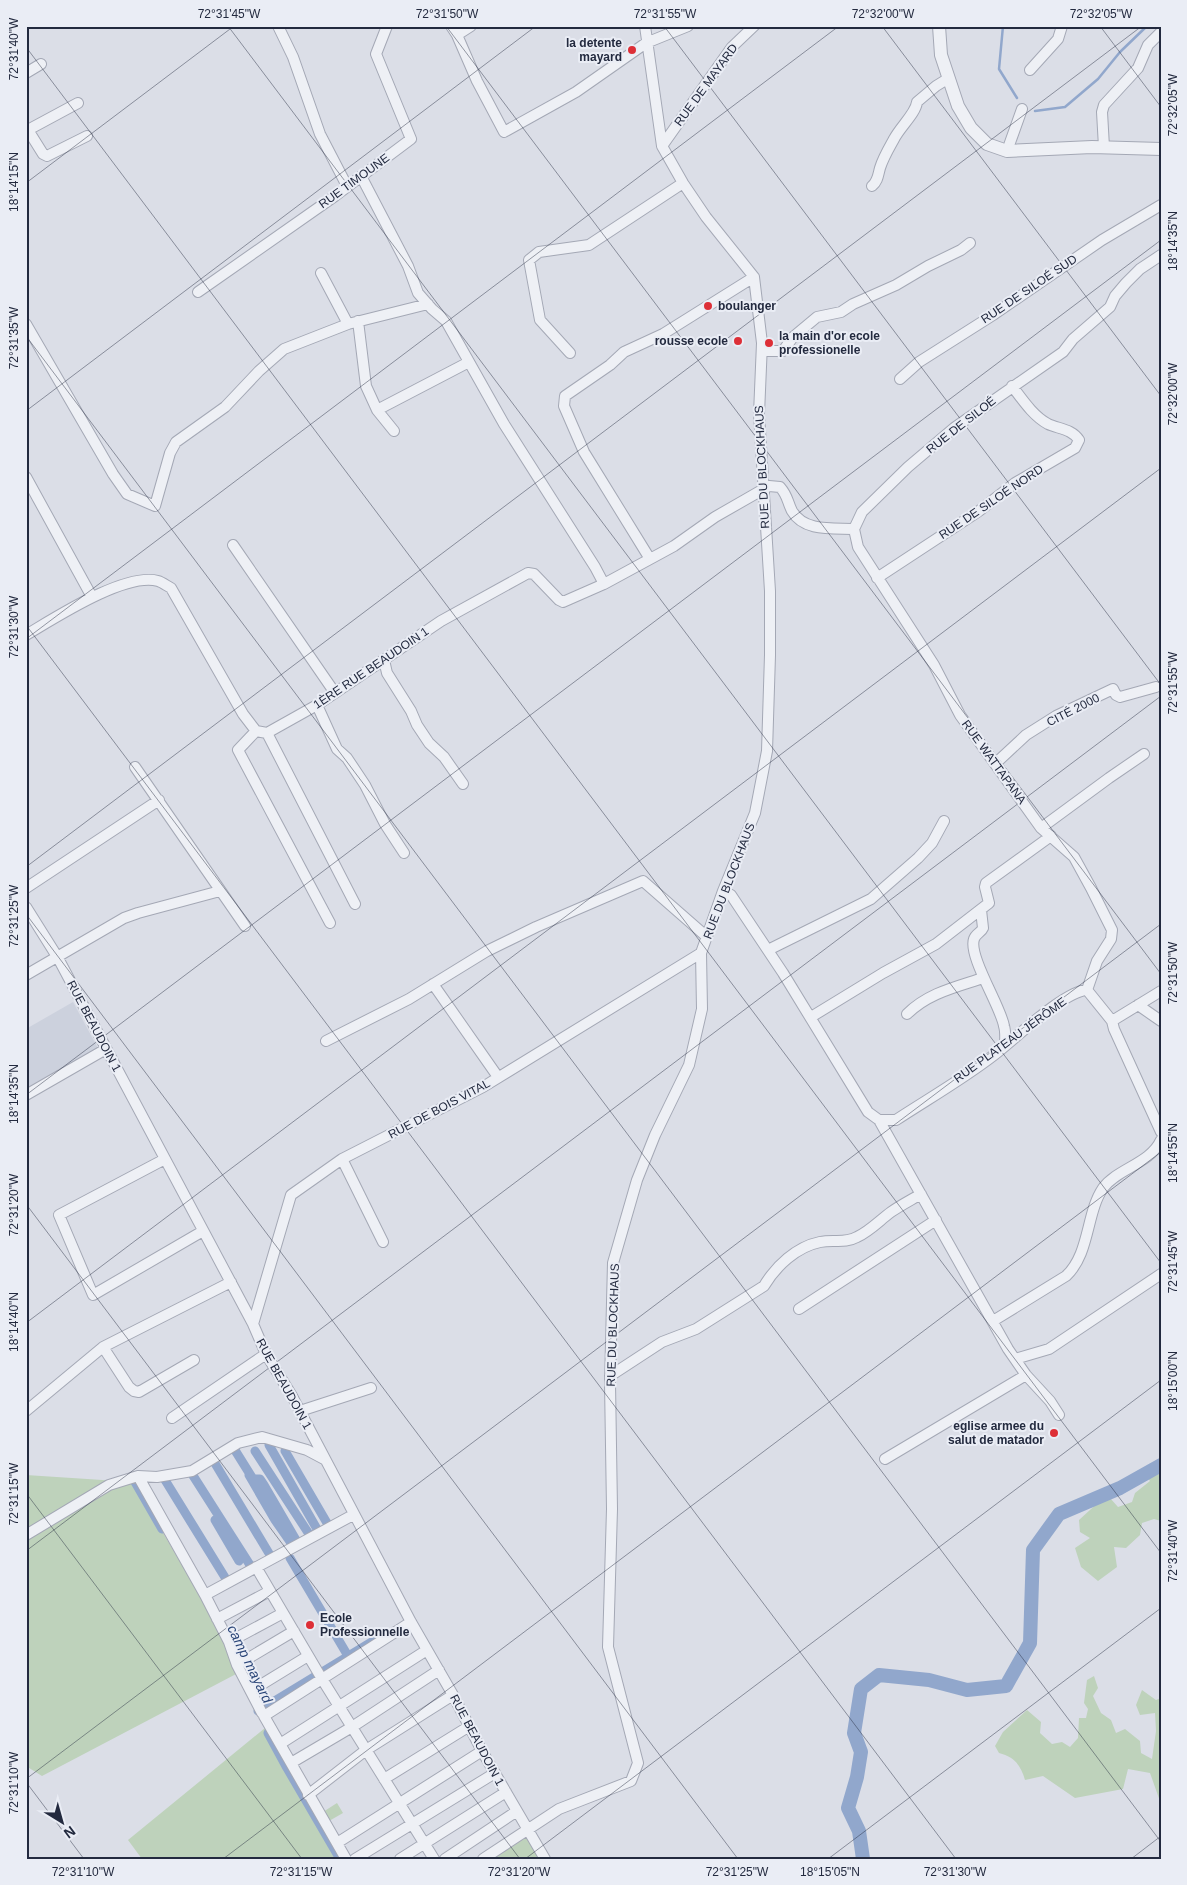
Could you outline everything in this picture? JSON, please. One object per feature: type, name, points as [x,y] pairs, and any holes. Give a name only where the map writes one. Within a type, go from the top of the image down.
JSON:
[{"type":"street","points":[[278,26],[293,57],[320,134],[347,186]]},
{"type":"street","name":"RUE TIMOUNE","points":[[198,292],[223,276],[411,139],[376,54],[387,26]]},
{"type":"street","points":[[471,26],[454,30],[477,81],[504,132],[576,92],[646,43],[688,26]]},
{"type":"street","points":[[645,26],[662,146],[683,183],[706,217],[754,277],[663,334],[624,352],[610,365],[565,396],[564,406],[584,452],[650,559]]},
{"type":"street","name":"RUE DE MAYARD","points":[[662,146],[732,47],[754,26]]},
{"type":"street","points":[[939,26],[941,55],[958,106],[971,128],[987,144],[1007,151],[1104,147],[1161,149]]},
{"type":"street","points":[[1030,70],[1058,39],[1062,26]]},
{"type":"street","points":[[1104,147],[1102,112],[1104,105],[1138,68],[1148,45],[1161,32]]},
{"type":"street","points":[[26,73],[41,64]]},
{"type":"street","points":[[872,186],[876,182],[880,166],[893,140],[906,120],[917,109],[917,102],[949,78]]},
{"type":"street","points":[[78,103],[27,130],[43,154],[47,156],[87,136]]},
{"type":"street","points":[[1007,151],[1022,109]]},
{"type":"street","points":[[361,176],[408,266],[418,293],[446,321],[504,424],[604,584]]},
{"type":"street","points":[[570,353],[540,320],[529,260],[539,252],[589,245],[683,183]]},
{"type":"street","name":"RUE DE SILOÉ SUD","points":[[900,378],[919,362],[993,315],[1102,240],[1161,205]]},
{"type":"street","points":[[762,351],[783,351],[793,337],[818,317],[841,312],[853,304],[896,285],[970,243]]},
{"type":"street","name":"RUE DE SILOÉ","points":[[854,529],[862,512],[908,467],[954,428],[1063,352],[1073,339],[1110,308],[1126,283],[1140,269],[1161,255]]},
{"type":"street","points":[[321,273],[353,322],[366,386],[377,410],[394,431]]},
{"type":"street","name":"RUE DU BLOCKHAUS","points":[[484,1859],[559,1809],[631,1781],[638,1763],[608,1647],[612,1509],[610,1376],[614,1263],[637,1180],[655,1135],[689,1065],[702,1009],[701,953],[723,891],[755,813],[767,751],[770,591],[758,414],[762,351],[754,277]]},
{"type":"street","points":[[26,324],[113,474],[127,494],[155,506],[170,453],[176,442],[225,407],[259,371],[284,349],[353,322],[428,304]]},
{"type":"street","points":[[377,410],[469,362]]},
{"type":"street","name":"RUE DE SILOÉ NORD","points":[[877,578],[978,511],[1015,483],[1075,448],[1079,440],[1076,435],[1048,424],[1030,408],[1012,386]]},
{"type":"street","points":[[26,477],[92,597]]},
{"type":"street","points":[[762,491],[770,486],[780,487],[788,497],[792,510],[801,521],[815,527],[854,529]]},
{"type":"street","name":"1ÈRE RUE BEAUDOIN 1","points":[[267,733],[317,705],[441,621],[528,573],[534,574],[563,602],[604,584],[674,546],[715,517],[762,491]]},
{"type":"street","name":"RUE WATTAPANA","points":[[854,529],[858,547],[934,666],[960,715],[1041,828],[1074,857],[1112,930],[1111,939],[1097,961],[1087,990]]},
{"type":"street","points":[[232,545],[335,693]]},
{"type":"street","points":[[26,635],[92,597],[136,581],[158,581],[171,588],[244,714],[256,731],[267,733],[354,904]]},
{"type":"street","points":[[384,660],[387,673],[421,731],[429,743],[444,757],[463,784]]},
{"type":"street","name":"CITÉ 2000","points":[[996,763],[1026,735],[1056,716],[1113,689],[1116,695],[1120,697],[1156,687]]},
{"type":"street","points":[[317,705],[336,749],[347,758],[365,784],[385,824],[404,853]]},
{"type":"street","points":[[256,731],[238,750],[330,923]]},
{"type":"street","points":[[1041,828],[1108,778],[1144,754]]},
{"type":"street","points":[[135,767],[245,926]]},
{"type":"street","points":[[26,888],[159,800]]},
{"type":"street","points":[[768,950],[871,899],[923,853],[932,843],[944,821]]},
{"type":"street","points":[[811,1017],[883,973],[936,944],[989,904],[985,887],[986,882],[1051,836]]},
{"type":"street","points":[[326,1041],[409,999],[487,951],[536,927],[643,881],[707,937]]},
{"type":"street","points":[[26,975],[124,918],[138,912],[220,891]]},
{"type":"street","points":[[723,891],[731,895],[768,950],[868,1112],[879,1120],[1015,1359],[1026,1375],[1060,1414]]},
{"type":"street","name":"RUE BEAUDOIN 1","points":[[26,907],[58,958],[231,1282],[266,1354],[300,1411],[411,1622],[453,1695],[482,1751],[545,1859]]},
{"type":"street","points":[[981,910],[983,928],[981,933],[976,936],[973,945],[984,978],[1005,1027],[1005,1046]]},
{"type":"street","name":"RUE DE BOIS VITAL","points":[[253,1324],[291,1194],[342,1159],[498,1077],[701,953]]},
{"type":"street","points":[[908,1014],[916,1005],[931,996],[984,978]]},
{"type":"street","points":[[433,984],[498,1077]]},
{"type":"street","points":[[1087,990],[1112,1021],[1138,1086],[1161,1132]]},
{"type":"street","name":"RUE PLATEAU JÉRÔME","points":[[879,1120],[896,1120],[994,1055],[1051,1008],[1079,991],[1087,990]]},
{"type":"street","points":[[1112,1021],[1161,991]]},
{"type":"street","points":[[1138,1005],[1161,1021]]},
{"type":"street","points":[[26,1095],[106,1049]]},
{"type":"street","points":[[994,1321],[1066,1276],[1072,1270],[1083,1246],[1103,1188],[1110,1181],[1158,1148],[1161,1140]]},
{"type":"street","points":[[165,1159],[58,1215],[93,1295],[203,1231]]},
{"type":"street","points":[[342,1159],[383,1242]]},
{"type":"street","points":[[610,1376],[662,1342],[696,1329],[764,1286],[781,1263],[804,1248],[820,1242],[836,1240],[847,1242],[860,1236],[892,1211],[921,1194]]},
{"type":"street","points":[[799,1309],[936,1220]]},
{"type":"street","points":[[1015,1359],[1049,1349],[1161,1274]]},
{"type":"street","points":[[26,1411],[103,1347],[231,1282]]},
{"type":"street","points":[[103,1347],[134,1391],[139,1392],[194,1360]]},
{"type":"street","points":[[172,1418],[266,1354]]},
{"type":"street","points":[[886,1460],[1026,1375]]},
{"type":"street","points":[[300,1411],[371,1388]]},
{"type":"street","points":[[26,1535],[109,1485],[138,1476],[157,1477],[192,1471],[238,1443],[262,1437],[307,1450],[325,1460]]},
{"type":"street","points":[[138,1476],[206,1595],[229,1642],[237,1665],[261,1710]]},
{"type":"street","points":[[206,1595],[354,1515]]},
{"type":"street","points":[[256,1567],[320,1676],[434,1859]]},
{"type":"street","points":[[217,1619],[270,1591]]},
{"type":"street","points":[[229,1642],[283,1612]]},
{"type":"street","points":[[346,1859],[264,1716],[320,1676],[411,1622]]},
{"type":"street","points":[[237,1665],[294,1631]]},
{"type":"street","points":[[280,1744],[427,1650]]},
{"type":"street","points":[[251,1692],[308,1656]]},
{"type":"street","points":[[291,1764],[439,1670]]},
{"type":"street","points":[[308,1795],[366,1750],[453,1695]]},
{"type":"street","points":[[384,1779],[468,1726]]},
{"type":"street","points":[[336,1843],[482,1751]]},
{"type":"street","points":[[355,1859],[495,1773]]},
{"type":"street","points":[[400,1859],[506,1792]]},
{"type":"street","points":[[445,1859],[516,1811]]},
{"type":"shaded area","points":[[73,1002],[100,1052],[26,1094],[26,1029]]},
{"type":"green space","points":[[1161,1464],[1161,1521],[1154,1519],[1142,1523],[1140,1535],[1126,1548],[1114,1547],[1117,1567],[1098,1581],[1081,1567],[1075,1548],[1090,1538],[1080,1532],[1079,1520],[1102,1499],[1110,1498],[1118,1507],[1132,1502],[1135,1493],[1150,1481],[1144,1473],[1158,1468]]},
{"type":"green space","points":[[26,1475],[133,1482],[201,1597],[238,1673],[42,1776],[26,1766]]},
{"type":"green space","points":[[1094,1676],[1098,1688],[1093,1696],[1101,1713],[1111,1720],[1116,1733],[1125,1729],[1140,1741],[1141,1753],[1152,1759],[1156,1731],[1155,1713],[1140,1715],[1136,1705],[1142,1690],[1156,1700],[1161,1698],[1161,1804],[1150,1773],[1128,1769],[1123,1789],[1075,1798],[1043,1776],[1025,1780],[1016,1763],[1009,1757],[999,1753],[995,1746],[1003,1732],[1027,1710],[1041,1722],[1040,1733],[1052,1744],[1062,1742],[1070,1747],[1078,1738],[1079,1718],[1086,1718],[1088,1709],[1084,1703],[1087,1680]]},
{"type":"green space","points":[[265,1728],[342,1859],[142,1859],[128,1840]]},
{"type":"green space","points":[[337,1803],[343,1813],[329,1821],[323,1812]]},
{"type":"green space","points":[[527,1837],[540,1859],[493,1859]]},
{"type":"waterway","points":[[1003,26],[999,69],[1017,98]]},
{"type":"waterway","points":[[1035,111],[1065,107],[1098,79],[1120,52],[1147,26]]},
{"type":"waterway","points":[[269,1445],[317,1529]]},
{"type":"waterway","points":[[233,1447],[253,1479],[260,1479],[296,1540]]},
{"type":"waterway","points":[[255,1451],[309,1534]]},
{"type":"waterway","points":[[285,1451],[327,1523]]},
{"type":"waterway","points":[[213,1460],[270,1555]]},
{"type":"waterway","points":[[863,1859],[859,1831],[848,1808],[857,1777],[861,1752],[854,1733],[861,1689],[879,1675],[929,1680],[967,1690],[1006,1686],[1030,1643],[1033,1550],[1059,1514],[1120,1488],[1161,1465]]},
{"type":"waterway","points":[[192,1474],[250,1565]]},
{"type":"waterway","points":[[249,1475],[275,1520],[291,1543]]},
{"type":"waterway","points":[[165,1480],[226,1579]]},
{"type":"waterway","name":"camp mayard","points":[[135,1482],[162,1529]]},
{"type":"waterway","points":[[215,1520],[239,1561]]},
{"type":"waterway","points":[[290,1558],[348,1656]]},
{"type":"waterway","points":[[258,1711],[373,1641]]},
{"type":"waterway","name":"camp mayard","points":[[268,1733],[340,1859]]},
{"type":"place","name":"la detente mayard","points":[[632,50]]},
{"type":"place","name":"boulanger","points":[[708,306]]},
{"type":"place","name":"rousse ecole","points":[[738,341]]},
{"type":"place","name":"la main d'or ecole professionelle","points":[[769,343]]},
{"type":"place","name":"eglise armee du salut de matador","points":[[1054,1433]]},
{"type":"place","name":"Ecole Professionnelle","points":[[310,1625]]}]
